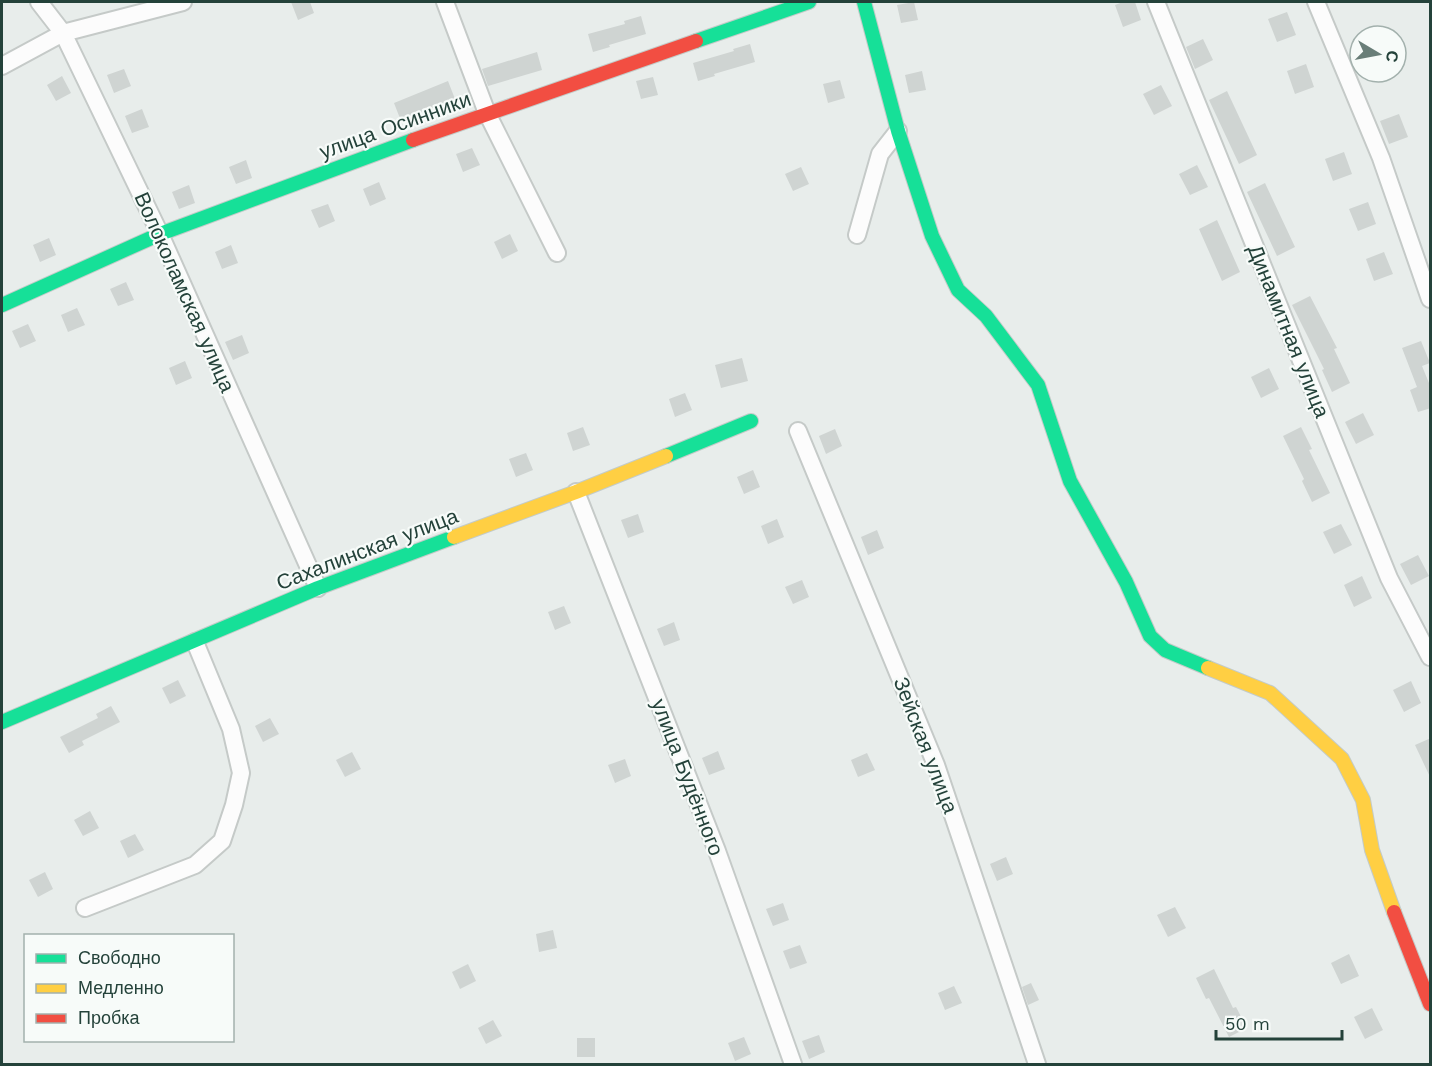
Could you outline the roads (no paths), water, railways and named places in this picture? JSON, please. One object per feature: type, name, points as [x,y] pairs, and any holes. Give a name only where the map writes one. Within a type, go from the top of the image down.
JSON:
[{"type":"street","name":"Волоколамская улица","points":[[39,2],[63,33],[160,234],[318,588]]},
{"type":"street","points":[[2,66],[63,33],[183,2]]},
{"type":"street","points":[[445,2],[487,113],[557,253]]},
{"type":"street","name":"улица Осинники","points":[[2,305],[160,234],[487,113],[809,2]]},
{"type":"street","points":[[864,2],[898,131],[932,236],[958,290],[986,316],[1038,385],[1070,481],[1126,582],[1150,636],[1166,650],[1270,693],[1342,759],[1363,800],[1372,850],[1390,903],[1431,1005]]},
{"type":"street","name":"Динамитная улица","points":[[1156,2],[1389,578],[1431,657]]},
{"type":"street","points":[[1316,2],[1381,158],[1431,299]]},
{"type":"street","points":[[857,235],[880,154],[898,131]]},
{"type":"street","name":"Сахалинская улица","points":[[2,722],[318,588],[576,492],[751,421]]},
{"type":"street","name":"Зейская улица","points":[[798,431],[936,765],[1037,1065]]},
{"type":"street","name":"улица Будённого","points":[[576,492],[717,851],[793,1065]]},
{"type":"street","points":[[85,908],[195,865],[222,841],[234,805],[241,773],[231,729],[195,642]]}]
